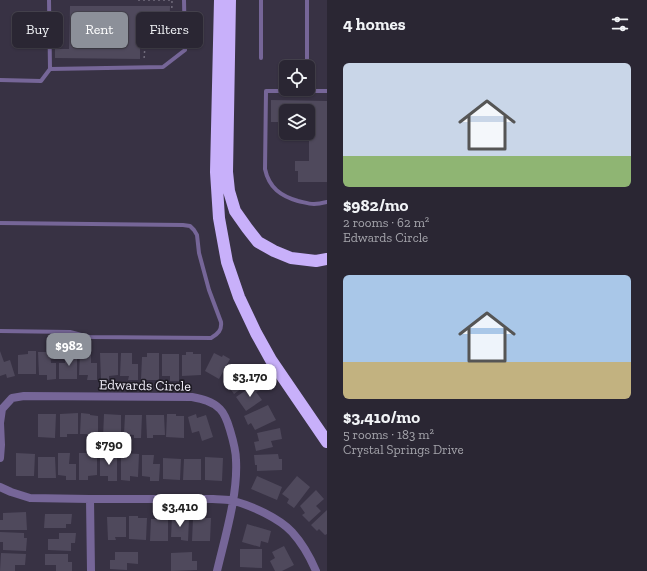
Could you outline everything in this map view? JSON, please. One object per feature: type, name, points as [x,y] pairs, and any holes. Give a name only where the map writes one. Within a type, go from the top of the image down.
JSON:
[{"type":"highway","points":[[220,0],[216,172],[219,218],[227,262],[238,297],[256,333],[271,360],[327,442]]},
{"type":"highway","points":[[230,0],[227,172],[229,191],[236,211],[258,242],[274,251],[291,258],[316,261],[327,259]]},
{"type":"street","name":"Edwards Circle","points":[[0,458],[0,423],[2,409],[12,398],[24,396],[192,397],[208,401],[220,409],[227,422],[233,439],[236,460],[236,480],[233,501],[217,571]]},
{"type":"street","points":[[0,487],[30,498],[213,499],[233,501],[256,509],[275,519],[291,531],[305,549],[316,571]]},
{"type":"street","points":[[90,499],[91,571]]},
{"type":"lane","points":[[0,80],[41,81],[50,69],[49,0]]},
{"type":"lane","points":[[50,69],[163,67],[184,50],[184,0]]},
{"type":"lane","points":[[260,0],[261,58]]},
{"type":"lane","points":[[307,0],[307,60]]},
{"type":"lane","points":[[315,90],[327,91]]},
{"type":"lane","points":[[279,91],[266,91],[265,169],[267,178],[273,187],[288,198],[314,204],[327,202]]},
{"type":"lane","points":[[0,222],[21,224],[190,226],[197,235],[198,253],[204,275],[221,322],[220,332],[211,338],[89,337],[70,332],[0,331]]},
{"type":"path","points":[[138,0],[172,0],[171,44],[145,45],[144,61]]},
{"type":"building","points":[[70,6],[170,6],[170,12],[136,12],[136,48],[140,48],[140,59],[55,58],[55,49],[69,49]]},
{"type":"building","points":[[271,100],[327,101],[327,182],[298,182],[298,171],[295,171],[295,161],[309,161],[309,140],[315,140],[315,104],[279,104],[279,122],[271,122]]},
{"type":"building","points":[[0,351],[4,362],[10,360],[15,376],[7,378],[6,374],[0,376]]},
{"type":"building","points":[[28,351],[36,351],[36,374],[18,374],[18,355],[28,354]]},
{"type":"building","points":[[38,352],[50,352],[51,363],[56,363],[56,379],[47,380],[47,375],[39,375]]},
{"type":"building","points":[[186,352],[201,354],[201,375],[182,376],[182,355],[186,355]]},
{"type":"building","points":[[65,353],[77,353],[77,379],[59,379],[59,363],[65,363]]},
{"type":"building","points":[[80,353],[91,353],[91,363],[97,363],[97,380],[87,380],[88,375],[79,375]]},
{"type":"building","points":[[100,353],[118,353],[118,375],[109,376],[109,380],[101,380]]},
{"type":"building","points":[[121,353],[132,353],[132,364],[138,364],[138,380],[128,380],[129,376],[120,376]]},
{"type":"building","points":[[147,353],[159,353],[159,380],[141,380],[142,357],[147,357]]},
{"type":"building","points":[[214,353],[222,357],[223,355],[230,359],[219,379],[205,371]]},
{"type":"building","points":[[162,354],[179,354],[179,381],[170,381],[170,376],[162,376]]},
{"type":"building","points":[[240,368],[245,376],[248,373],[253,380],[234,394],[224,380]]},
{"type":"building","points":[[255,384],[260,390],[256,392],[262,400],[246,411],[236,397]]},
{"type":"building","points":[[268,405],[276,420],[255,430],[251,423],[248,425],[244,416]]},
{"type":"building","points":[[78,413],[78,434],[67,434],[67,437],[60,437],[60,414]]},
{"type":"building","points":[[81,413],[98,416],[98,437],[90,437],[90,434],[80,434]]},
{"type":"building","points":[[38,414],[56,414],[55,438],[38,437]]},
{"type":"building","points":[[104,414],[121,415],[121,439],[103,438]]},
{"type":"building","points":[[167,414],[184,416],[184,438],[166,437]]},
{"type":"building","points":[[196,414],[197,418],[206,415],[213,437],[202,441],[199,431],[192,433],[188,417]]},
{"type":"building","points":[[125,415],[142,415],[141,438],[134,438],[134,435],[124,434]]},
{"type":"building","points":[[146,415],[164,415],[165,435],[153,435],[153,438],[147,438]]},
{"type":"building","points":[[280,428],[282,439],[271,441],[273,447],[256,451],[254,442],[259,441],[257,433]]},
{"type":"building","points":[[16,453],[35,454],[34,476],[16,476]]},
{"type":"building","points":[[58,453],[70,453],[69,464],[76,464],[76,480],[66,480],[66,476],[58,475]]},
{"type":"building","points":[[79,453],[97,453],[97,475],[88,476],[88,480],[79,480]]},
{"type":"building","points":[[100,453],[112,453],[112,457],[117,457],[117,481],[108,481],[108,476],[100,476]]},
{"type":"building","points":[[121,453],[139,454],[138,477],[130,476],[130,481],[121,480]]},
{"type":"building","points":[[278,454],[279,459],[282,459],[282,470],[257,471],[254,455]]},
{"type":"building","points":[[142,455],[154,455],[153,464],[160,464],[159,481],[150,481],[150,477],[142,476]]},
{"type":"building","points":[[38,457],[55,457],[56,478],[38,478]]},
{"type":"building","points":[[205,457],[223,458],[222,481],[205,480]]},
{"type":"building","points":[[163,458],[181,459],[180,480],[163,479]]},
{"type":"building","points":[[184,459],[201,459],[201,480],[183,480]]},
{"type":"building","points":[[257,476],[282,487],[277,500],[251,489]]},
{"type":"building","points":[[297,476],[310,487],[294,508],[287,503],[289,499],[282,494]]},
{"type":"building","points":[[316,490],[324,499],[316,506],[321,511],[309,522],[302,515],[305,513],[300,506]]},
{"type":"building","points":[[327,510],[327,534],[325,535],[319,529],[317,531],[311,525]]},
{"type":"building","points":[[26,512],[27,530],[0,530],[0,520],[3,520],[3,513]]},
{"type":"building","points":[[45,514],[72,514],[71,524],[66,524],[66,528],[44,528]]},
{"type":"building","points":[[129,516],[147,518],[146,540],[129,539]]},
{"type":"building","points":[[158,516],[168,517],[168,541],[150,541],[151,519],[158,519]]},
{"type":"building","points":[[172,516],[189,519],[188,541],[181,540],[181,537],[171,537]]},
{"type":"building","points":[[107,517],[126,517],[126,537],[115,537],[116,540],[108,540]]},
{"type":"building","points":[[193,518],[211,518],[210,541],[192,541]]},
{"type":"building","points":[[247,524],[271,531],[268,543],[261,541],[260,547],[242,542]]},
{"type":"building","points":[[0,532],[24,533],[24,538],[27,538],[26,551],[3,550],[3,542],[0,542]]},
{"type":"building","points":[[59,533],[76,533],[75,543],[71,543],[71,551],[48,550],[48,539],[59,539]]},
{"type":"building","points":[[284,546],[294,565],[282,571],[275,571],[270,561],[275,558],[272,552]]},
{"type":"building","points":[[240,549],[262,549],[262,568],[240,567]]},
{"type":"building","points":[[115,552],[138,552],[138,564],[127,563],[127,570],[110,569],[110,560],[115,560]]},
{"type":"building","points":[[192,552],[192,561],[197,561],[197,570],[171,571],[171,553]]},
{"type":"building","points":[[1,553],[26,554],[25,565],[15,565],[15,571],[0,571]]},
{"type":"building","points":[[45,554],[68,554],[68,562],[72,562],[72,571],[56,571],[56,565],[45,565]]}]
